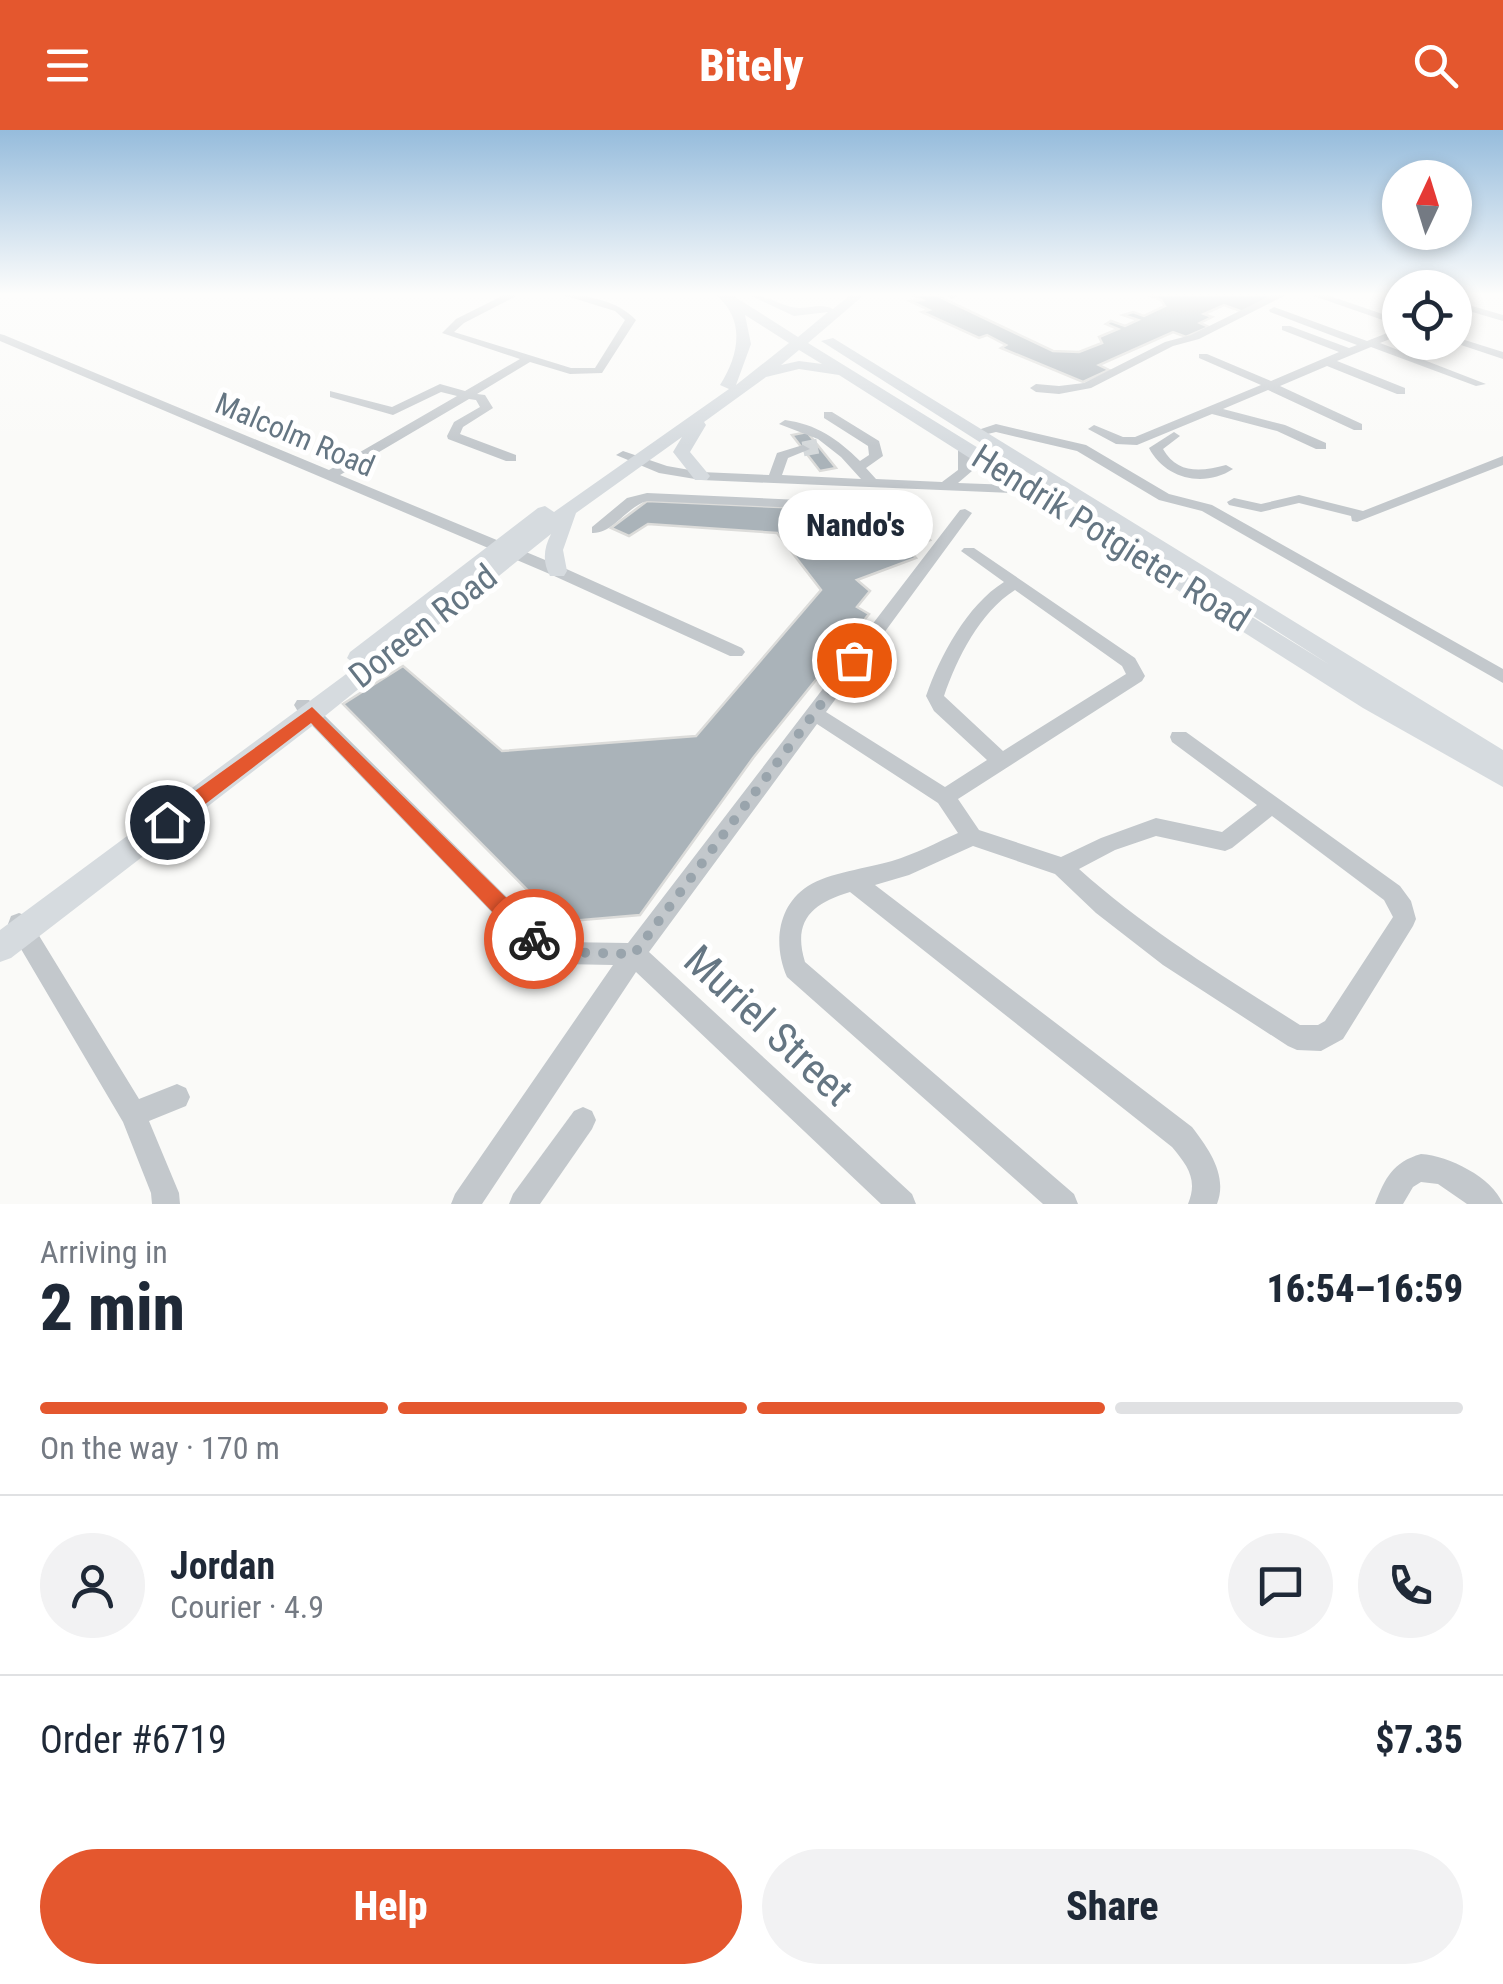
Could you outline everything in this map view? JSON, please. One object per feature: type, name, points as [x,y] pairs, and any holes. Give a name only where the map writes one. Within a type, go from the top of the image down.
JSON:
[{"type":"main road","points":[[728,385],[747,345]]},
{"type":"main road","name":"Doreen Road","points":[[0,948],[13,927],[308,710],[507,550],[785,345]]},
{"type":"main road","name":"Doreen Road","points":[[507,550],[572,507],[630,457],[706,414],[758,376],[790,345]]},
{"type":"main road","name":"Hendrik Potgieter Road","points":[[815,345],[854,376],[970,439],[1035,490],[1372,702],[1503,777]]},
{"type":"main road","name":"Hendrik Potgieter Road","points":[[819,345],[1503,763]]},
{"type":"main road","points":[[758,376],[799,366],[854,376]]},
{"type":"main road","points":[[701,476],[681,452],[706,414]]},
{"type":"main road","points":[[558,571],[553,550],[572,507]]},
{"type":"street","name":"Malcolm Road","points":[[19,345],[558,571],[736,652]]},
{"type":"street","points":[[482,345],[581,373],[598,370],[616,345]]},
{"type":"street","points":[[1036,388],[1087,386],[1167,345]]},
{"type":"street","points":[[1332,345],[1351,352]]},
{"type":"street","points":[[1094,429],[1130,443],[1369,345]]},
{"type":"street","points":[[1369,345],[1480,384]]},
{"type":"street","points":[[1472,346],[1503,356]]},
{"type":"street","points":[[1202,356],[1358,427]]},
{"type":"street","points":[[328,476],[526,360]]},
{"type":"street","points":[[1328,362],[1402,391]]},
{"type":"street","points":[[334,394],[393,411],[440,388],[470,394],[486,400],[487,408],[458,426],[453,436],[511,458]]},
{"type":"street","points":[[1208,414],[1281,428],[1321,446]]},
{"type":"street","points":[[1208,414],[1190,429],[1161,442],[1157,454],[1166,464],[1198,477],[1226,469]]},
{"type":"street","points":[[828,415],[874,444],[876,456],[860,467]]},
{"type":"street","points":[[785,424],[810,427],[818,447]]},
{"type":"street","points":[[945,486],[965,471],[970,439],[996,428],[1081,448],[1164,496],[1207,508],[1503,677]]},
{"type":"street","points":[[774,479],[782,456],[818,447],[860,467],[873,484]]},
{"type":"street","points":[[630,457],[664,470],[701,476],[1035,490]]},
{"type":"street","points":[[1234,502],[1261,508],[1300,499],[1360,517],[1503,460]]},
{"type":"street","points":[[598,530],[632,501],[647,497],[822,505]]},
{"type":"street","points":[[465,1204],[634,954],[965,513]]},
{"type":"street","points":[[944,798],[1136,676],[1128,662],[969,551]]},
{"type":"street","points":[[1002,761],[940,706],[935,696],[946,668],[993,596],[1016,583]]},
{"type":"street","name":"Muriel Street","points":[[308,710],[536,942],[562,952],[634,954],[902,1204]]},
{"type":"street","points":[[814,713],[944,798],[972,837],[1062,867],[1104,906],[1171,957],[1297,1036],[1322,1038],[1334,1030],[1405,918],[1403,908],[1392,893],[1179,737]]},
{"type":"street","points":[[1062,867],[1108,844],[1156,828],[1225,842],[1270,806]]},
{"type":"street","points":[[972,837],[901,868],[817,892],[798,908],[791,928],[789,949],[794,969],[1064,1204]]},
{"type":"street","points":[[855,883],[1182,1137],[1194,1151],[1207,1180],[1208,1196],[1202,1204]]},
{"type":"street","points":[[13,927],[132,1114],[166,1193],[166,1204]]},
{"type":"street","points":[[132,1114],[178,1097]]},
{"type":"street","points":[[523,1204],[583,1120]]},
{"type":"street","points":[[1389,1204],[1401,1180],[1412,1170],[1424,1169],[1454,1178],[1489,1204]]},
{"type":"building","points":[[1041,345],[1053,351],[1079,352],[1097,345],[1144,345],[1099,365],[1109,370],[1083,382],[1001,348]]},
{"type":"building","points":[[807,432],[836,468],[820,471],[792,435]]},
{"type":"building","points":[[647,501],[803,508],[818,524],[870,510],[874,515],[896,508],[930,540],[908,549],[916,558],[857,580],[870,591],[857,607],[869,614],[753,758],[640,915],[559,922],[343,704],[403,666],[502,751],[696,736],[821,590],[777,533],[648,524],[629,536],[611,528]]},
{"type":"tunnel","points":[[803,449],[818,446]]},
{"type":"way so far","points":[[534,939],[562,952],[634,954],[854,660]]},
{"type":"place","name":"Nando's","points":[[854,660]]},
{"type":"route","points":[[167,822],[312,714],[534,939]]}]
